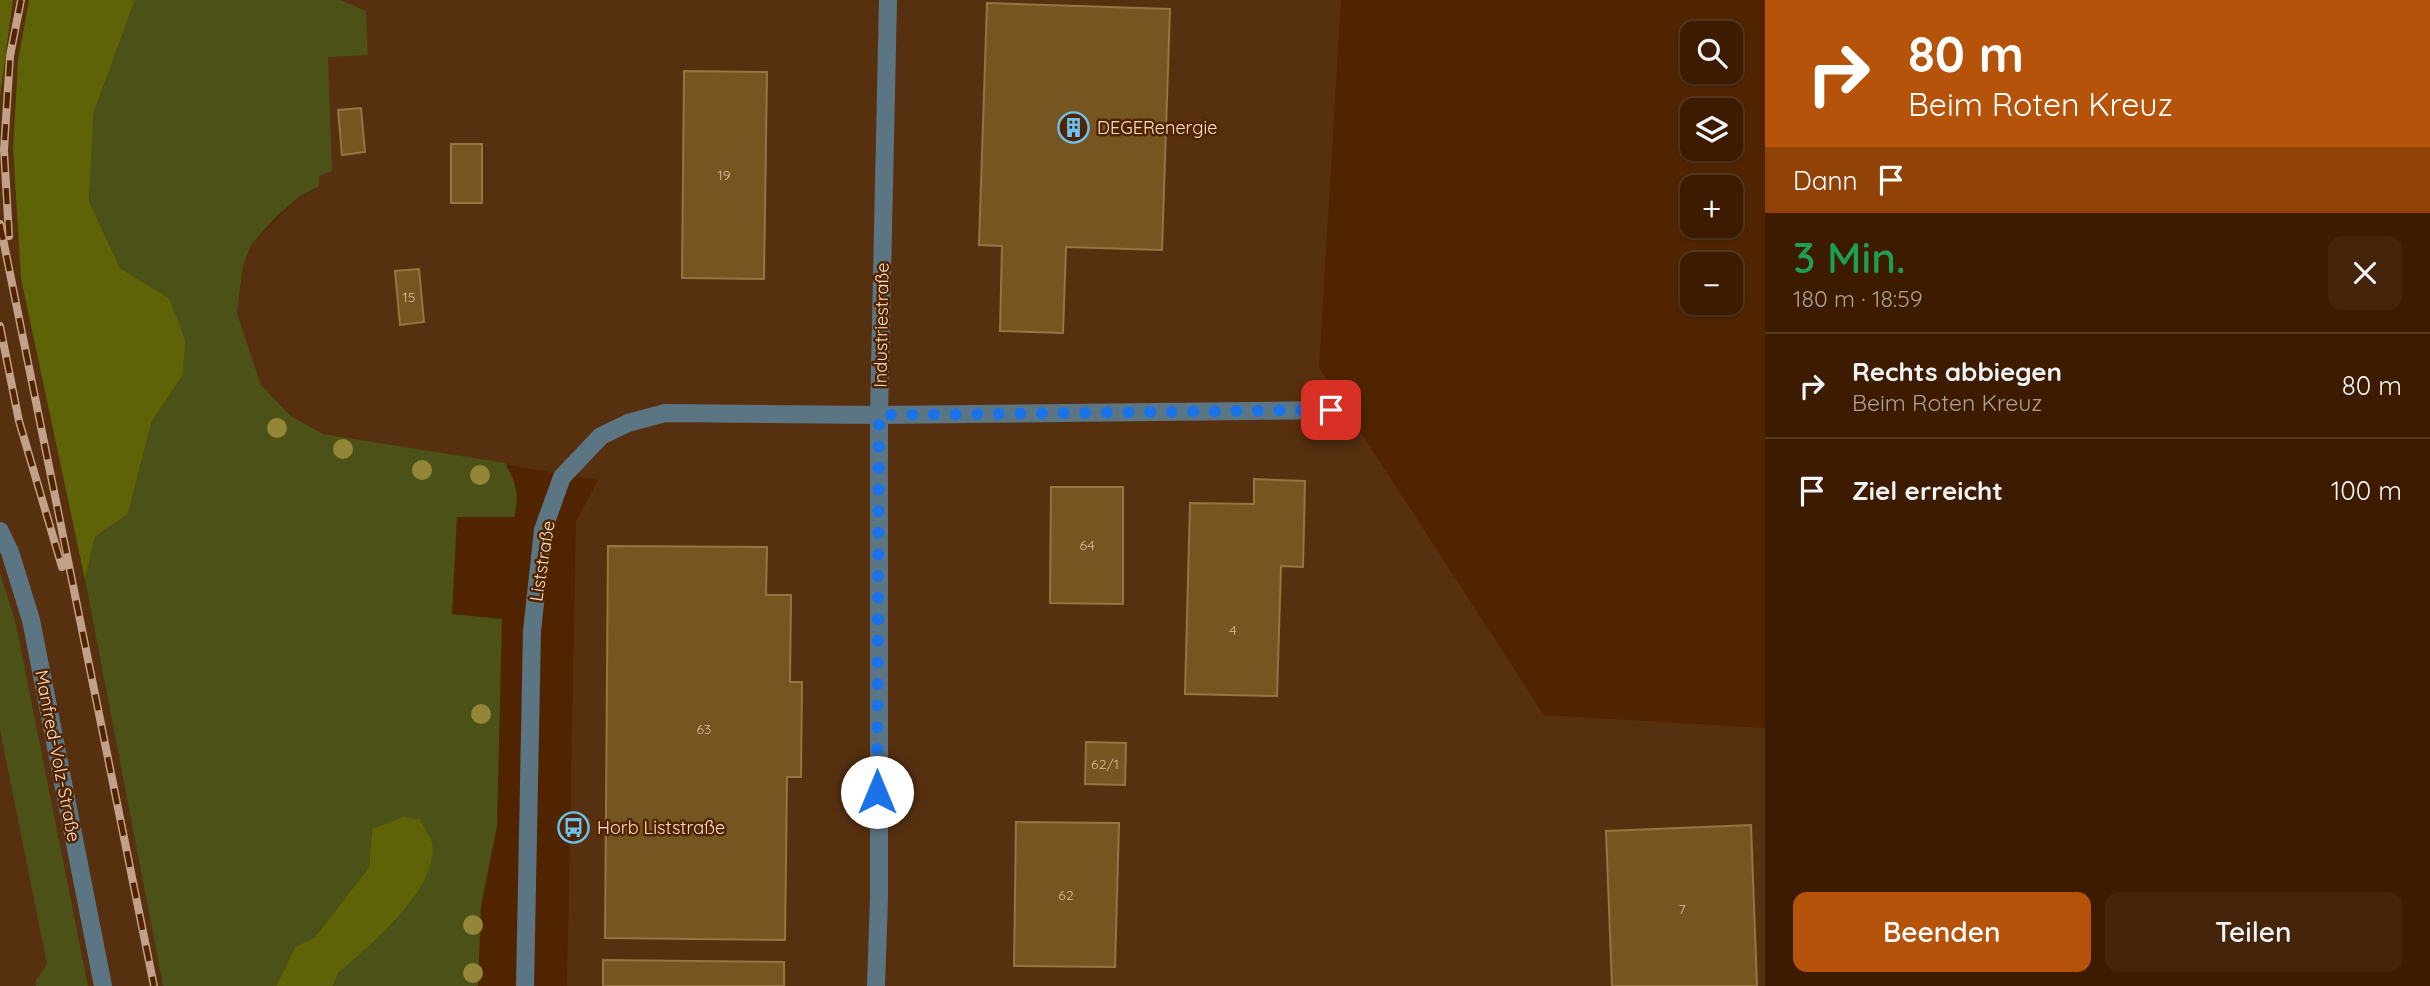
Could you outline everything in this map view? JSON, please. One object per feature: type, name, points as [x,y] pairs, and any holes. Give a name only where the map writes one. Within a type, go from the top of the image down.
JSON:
[{"type":"street","name":"Industriestraße","points":[[876,986],[879,897],[879,415],[888,0]]},
{"type":"street","name":"Liststraße","points":[[525,986],[532,631],[543,530],[562,477],[601,436],[628,423],[665,413],[879,415],[1331,410]]},
{"type":"street","name":"Manfred-Volz-Straße","points":[[0,530],[10,552],[31,620],[103,986]]},
{"type":"shaded area","points":[[0,0],[29,0],[18,60],[13,149],[21,279],[85,580],[163,986],[0,986]]},
{"type":"shaded area","points":[[0,0],[13,0],[0,96]]},
{"type":"shaded area","points":[[29,0],[135,0],[94,112],[89,201],[120,268],[169,298],[185,340],[183,375],[152,421],[128,514],[95,537],[85,580],[21,279],[13,149],[18,60]]},
{"type":"shaded area","points":[[341,0],[1341,0],[1319,368],[1544,715],[1765,728],[1765,986],[567,986],[576,522],[598,480],[323,434],[291,416],[261,385],[237,313],[243,266],[251,245],[300,196],[318,186],[319,176],[331,171],[327,56],[368,54],[366,11]]},
{"type":"shaded area","points":[[403,817],[419,819],[432,843],[431,861],[425,879],[414,897],[383,932],[338,974],[333,986],[276,986],[295,947],[315,937],[369,867],[372,829]]},
{"type":"green space","points":[[135,0],[341,0],[366,11],[368,55],[328,57],[332,171],[319,176],[319,186],[300,196],[275,218],[251,245],[243,266],[237,313],[261,385],[291,416],[323,434],[505,463],[514,483],[517,502],[514,517],[457,517],[452,614],[502,619],[497,826],[481,906],[478,986],[333,986],[338,974],[395,920],[372,829],[369,867],[315,937],[295,947],[276,986],[163,986],[85,580],[95,537],[128,514],[152,421],[183,375],[169,298],[120,268],[89,201],[94,112]]},
{"type":"green space","points":[[0,572],[16,624],[88,986],[36,986],[35,982],[47,964],[0,730]]},
{"type":"building","name":"DEGERenergie","points":[[987,3],[1170,9],[1162,250],[1066,247],[1063,333],[1000,331],[1002,246],[979,245]]},
{"type":"building","points":[[684,71],[767,72],[764,279],[682,278]]},
{"type":"building","points":[[361,108],[365,152],[342,155],[338,110]]},
{"type":"building","points":[[451,144],[482,144],[482,203],[451,203]]},
{"type":"building","points":[[419,269],[424,322],[400,325],[395,271]]},
{"type":"building","points":[[1254,479],[1305,481],[1303,567],[1281,566],[1277,696],[1185,694],[1190,503],[1254,504]]},
{"type":"building","points":[[1051,487],[1123,487],[1123,604],[1050,603]]},
{"type":"building","points":[[608,546],[767,547],[766,595],[791,595],[790,682],[802,682],[801,777],[787,777],[785,940],[605,938]]},
{"type":"building","points":[[1086,742],[1126,743],[1125,785],[1085,784]]},
{"type":"building","points":[[1016,822],[1119,823],[1115,967],[1014,966]]},
{"type":"building","points":[[1751,825],[1757,986],[1612,986],[1606,831]]},
{"type":"building","points":[[603,960],[784,962],[784,986],[603,986]]},
{"type":"railway","points":[[9,236],[4,150],[10,56],[21,0]]},
{"type":"railway","points":[[0,224],[154,986]]},
{"type":"railway","points":[[0,326],[19,421],[62,567]]},
{"type":"place","name":"DEGERenergie","points":[[1074,127]]},
{"type":"place","name":"Horb Liststraße","points":[[574,827]]},
{"type":"route","points":[[877,792],[879,415],[1331,410]]}]
